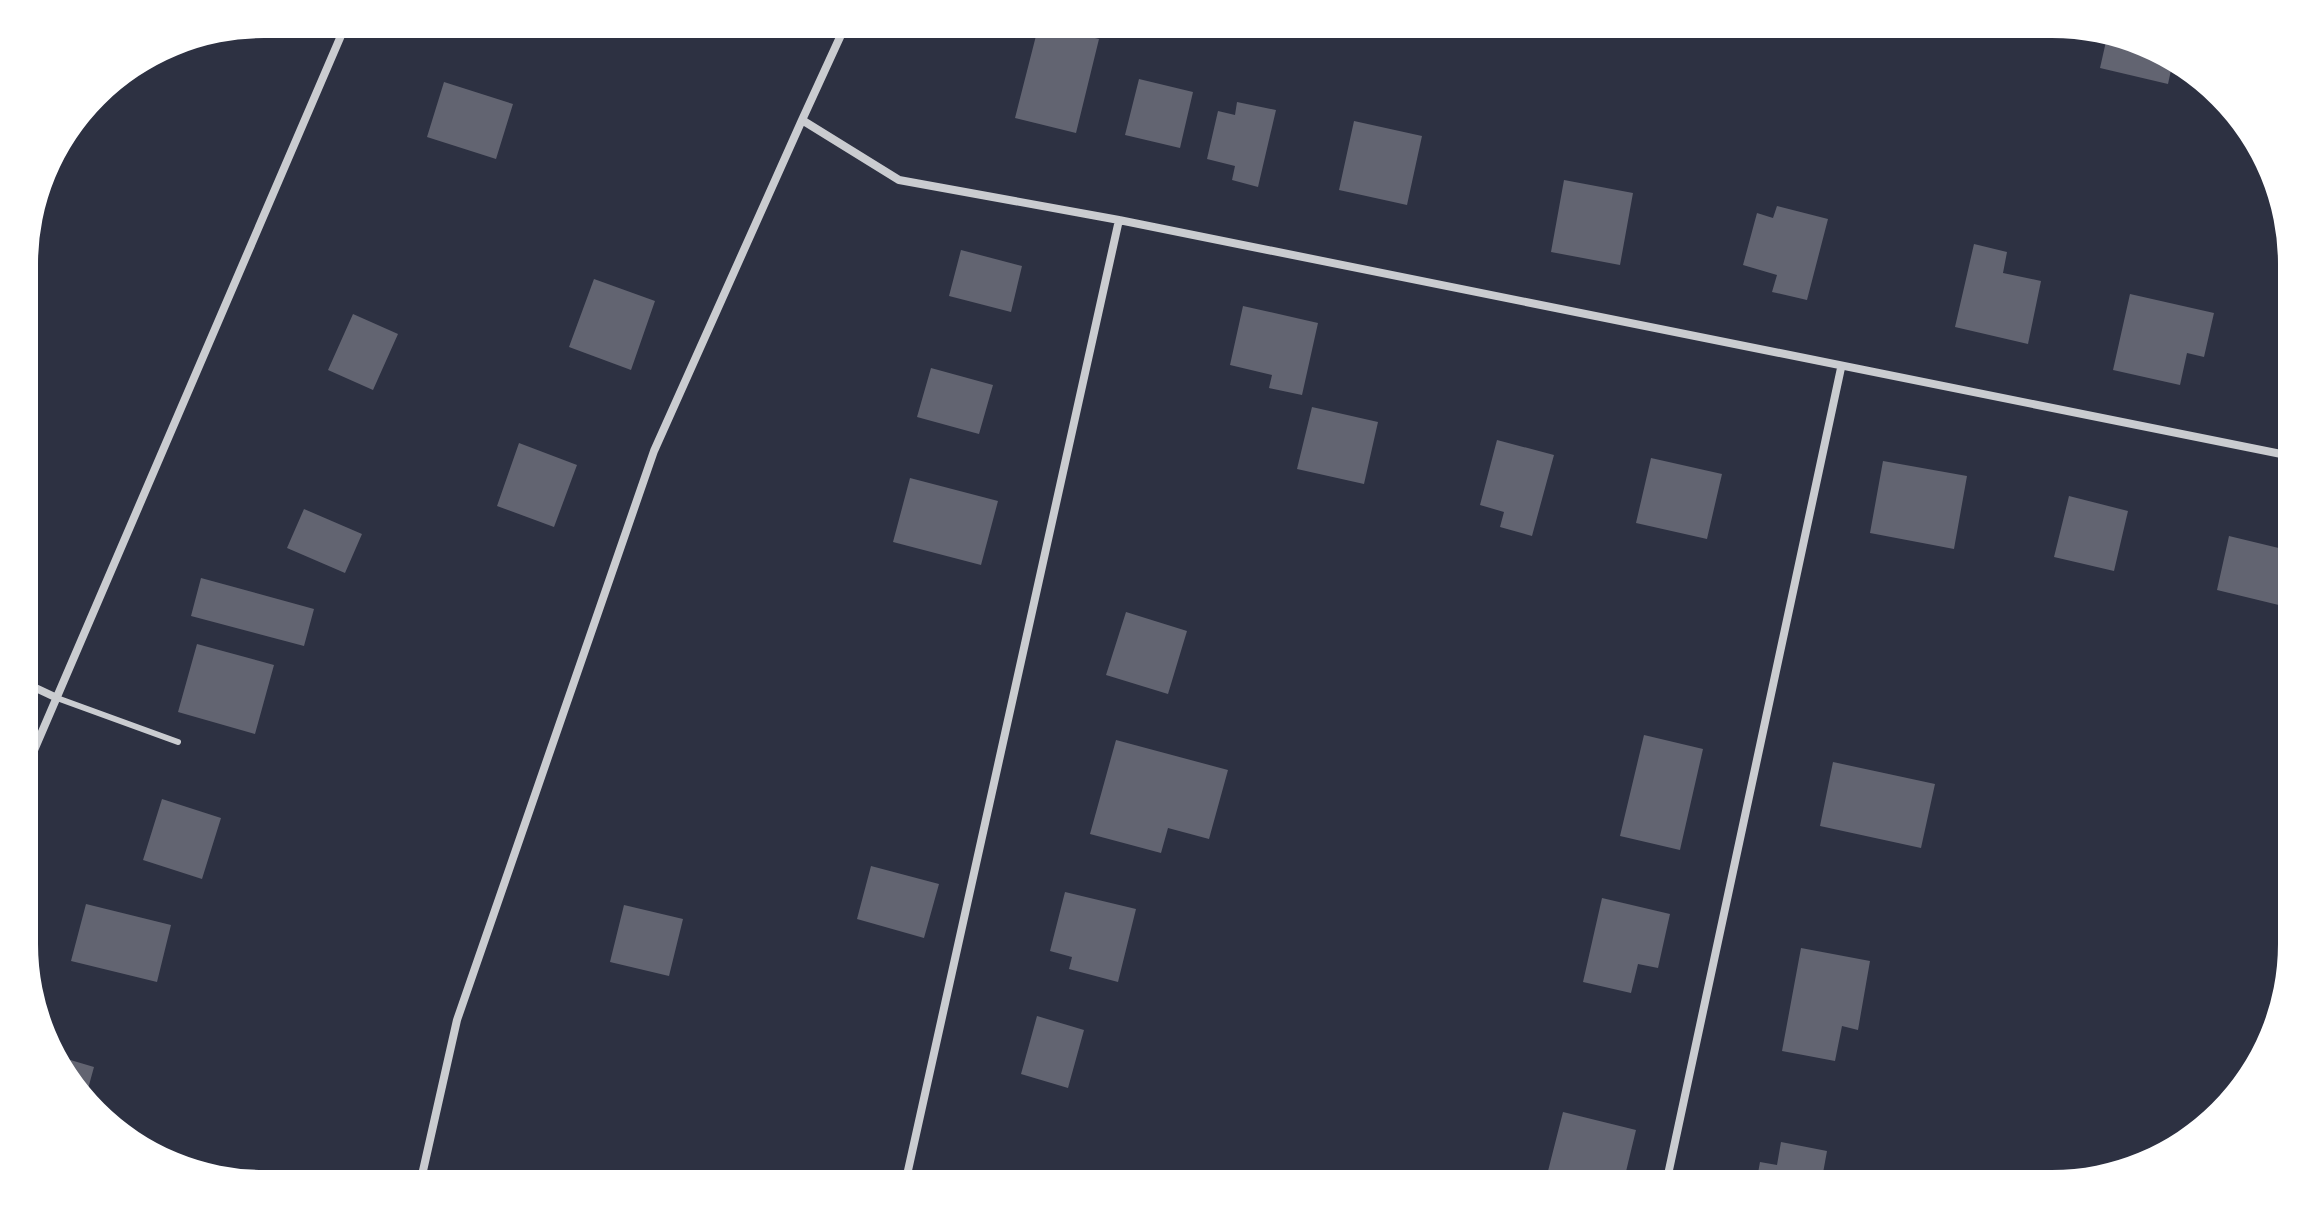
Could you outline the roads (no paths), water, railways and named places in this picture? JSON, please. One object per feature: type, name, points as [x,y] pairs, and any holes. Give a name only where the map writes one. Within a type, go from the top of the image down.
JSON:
[{"type":"street","points":[[38,742],[340,38]]},
{"type":"street","points":[[423,1170],[457,1020],[654,451],[840,38]]},
{"type":"street","points":[[802,120],[899,180],[1119,220],[1841,368],[2278,453]]},
{"type":"street","points":[[908,1170],[1119,220]]},
{"type":"street","points":[[1669,1170],[1841,368]]},
{"type":"street","points":[[38,689],[57,698]]},
{"type":"lane","points":[[57,698],[178,742]]}]
